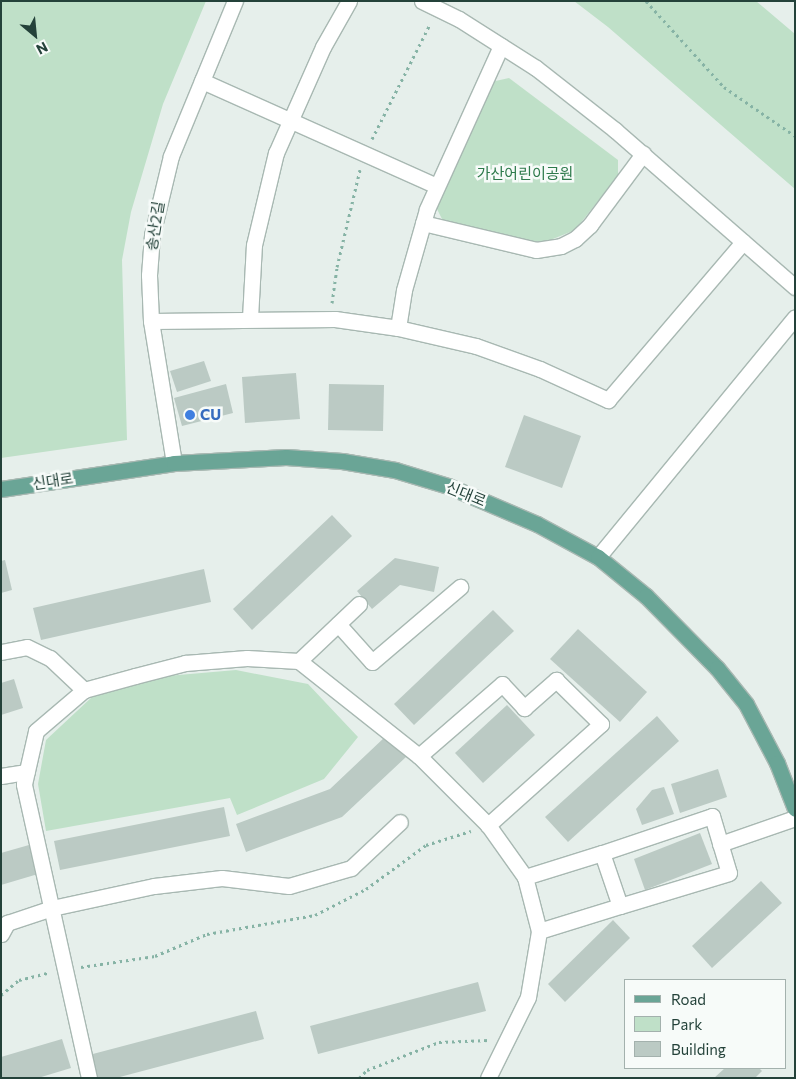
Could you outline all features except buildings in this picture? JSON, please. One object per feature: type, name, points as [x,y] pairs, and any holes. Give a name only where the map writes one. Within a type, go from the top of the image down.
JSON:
[{"type":"main road","name":"신대로","points":[[1,489],[174,463],[286,457],[342,461],[395,470],[448,486],[537,524],[598,557],[646,596],[693,643],[746,704],[777,763],[795,809]]},
{"type":"street","name":"송산2길","points":[[174,463],[151,322],[149,275],[159,199],[171,156],[235,1]]},
{"type":"street","points":[[250,318],[254,245],[264,193],[290,121],[323,47],[349,1]]},
{"type":"street","points":[[422,1],[536,68],[643,154],[795,287]]},
{"type":"street","points":[[398,328],[404,290],[423,223],[437,186],[501,46]]},
{"type":"street","points":[[202,81],[437,186]]},
{"type":"street","points":[[423,223],[536,250],[561,246],[575,239],[590,225],[643,154]]},
{"type":"street","points":[[151,322],[250,318],[335,319],[398,328],[476,346],[540,369],[608,400],[743,242]]},
{"type":"street","points":[[598,557],[795,317]]},
{"type":"street","points":[[338,624],[372,662],[460,587]]},
{"type":"street","points":[[299,661],[360,604]]},
{"type":"street","points":[[1,652],[27,646],[50,658],[84,690]]},
{"type":"street","points":[[89,1078],[24,784],[36,731],[84,690],[185,663],[247,658],[299,661],[419,756],[488,825],[525,877],[539,930],[528,996],[488,1078]]},
{"type":"street","points":[[419,756],[502,684],[524,708],[556,680],[601,724],[488,825]]},
{"type":"street","points":[[1,776],[27,772]]},
{"type":"street","points":[[525,877],[712,816],[729,873],[539,930]]},
{"type":"street","points":[[720,844],[795,818]]},
{"type":"street","points":[[1,934],[7,924],[52,908],[154,886],[222,878],[289,886],[351,868],[400,822]]},
{"type":"street","points":[[602,853],[620,906]]},
{"type":"path","points":[[646,1],[724,87],[795,136]]},
{"type":"path","points":[[1,995],[19,980],[64,969],[155,956],[206,934],[315,915],[366,889],[426,846],[488,825]]},
{"type":"path","points":[[359,1078],[368,1070],[439,1042],[507,1039]]},
{"type":"green space","points":[[1,1],[206,1],[163,104],[131,212],[122,260],[127,440],[1,458]]},
{"type":"green space","points":[[574,1],[756,1],[795,34],[795,189],[608,27]]},
{"type":"green space","name":"가산어린이공원","points":[[509,78],[618,160],[618,176],[575,230],[548,241],[520,241],[443,221],[436,207],[491,82]]},
{"type":"green space","points":[[236,670],[308,684],[358,737],[324,779],[237,815],[230,798],[46,831],[38,784],[46,740],[92,697],[167,676]]},
{"type":"place","name":"CU","points":[[190,415]]}]
